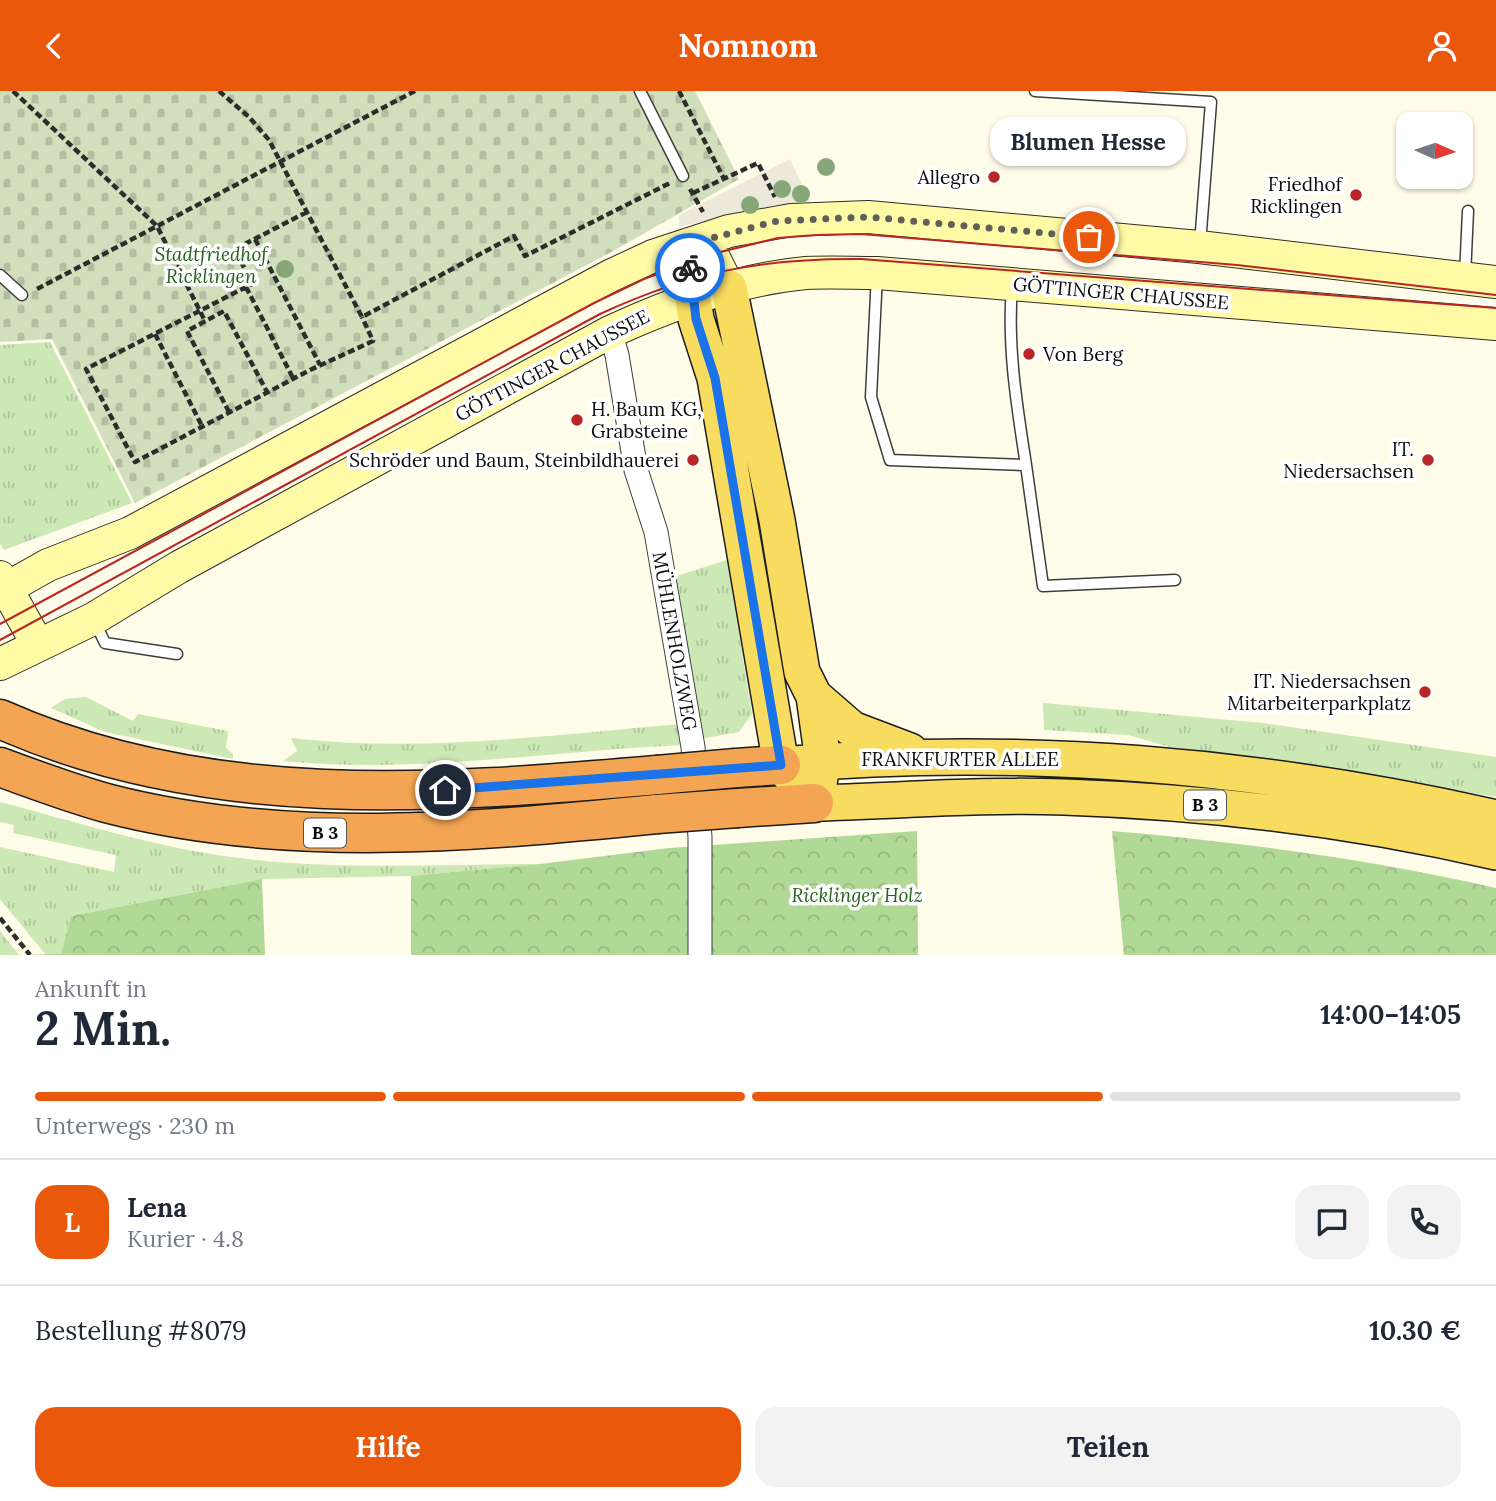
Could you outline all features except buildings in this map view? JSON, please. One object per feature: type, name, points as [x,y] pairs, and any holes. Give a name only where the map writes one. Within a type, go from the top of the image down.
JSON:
[{"type":"highway","name":"FRANKFURTER ALLEE","points":[[16,726],[105,759],[219,782],[311,790],[420,791],[520,787],[781,765]]},
{"type":"highway","name":"B 3","points":[[0,767],[107,803],[212,823],[296,832],[361,834],[447,830],[814,803]]},
{"type":"main road","points":[[729,288],[774,507],[802,671],[814,696],[823,761],[814,803]]},
{"type":"main road","points":[[693,299],[715,378],[781,765],[814,803]]},
{"type":"main road","points":[[814,696],[852,729],[924,756]]},
{"type":"main road","name":"FRANKFURTER ALLEE","points":[[781,765],[924,756],[1064,759],[1212,771],[1377,795],[1496,818]]},
{"type":"main road","name":"FRANKFURTER ALLEE","points":[[814,803],[1062,797],[1211,805],[1373,829],[1496,852]]},
{"type":"street","points":[[38,645],[2,585],[130,533],[610,276],[653,256],[689,244],[777,221],[868,217],[1199,247],[1496,282]]},
{"type":"street","points":[[689,244],[712,254],[729,288]]},
{"type":"street","points":[[689,244],[693,299]]},
{"type":"street","name":"GÖTTINGER CHAUSSEE","points":[[0,664],[93,619],[191,560],[610,332],[655,311],[729,288],[806,274],[877,273],[1496,324]]},
{"type":"street","name":"MÜHLENHOLZWEG","points":[[610,332],[617,355],[636,470],[656,532],[693,747],[700,837],[700,955]]},
{"type":"lane","points":[[640,91],[683,176]]},
{"type":"lane","points":[[1035,91],[1211,102],[1199,247]]},
{"type":"lane","points":[[1465,279],[1468,211]]},
{"type":"lane","points":[[877,273],[871,397],[890,460],[1026,465]]},
{"type":"lane","points":[[0,275],[22,295]]},
{"type":"lane","points":[[1012,284],[1010,309],[1015,393],[1043,586],[1175,580]]},
{"type":"lane","points":[[93,619],[105,642],[177,654]]},
{"type":"path","points":[[13,91],[157,226],[205,321]]},
{"type":"path","points":[[219,91],[249,117],[269,140],[280,162],[307,212],[362,317],[373,341],[293,378],[135,462],[86,369],[252,284],[234,249],[307,212]]},
{"type":"path","points":[[22,295],[415,91]]},
{"type":"path","points":[[678,91],[724,179]]},
{"type":"path","points":[[693,193],[758,163],[775,194],[775,205]]},
{"type":"path","points":[[362,317],[514,236],[525,256],[683,176],[707,218]]},
{"type":"path","points":[[255,239],[320,365]]},
{"type":"path","points":[[246,287],[293,378]]},
{"type":"path","points":[[229,412],[187,331],[224,311],[268,392]]},
{"type":"path","points":[[155,334],[202,426]]},
{"type":"path","points":[[0,918],[30,955]]},
{"type":"green space","name":"Stadtfriedhof Ricklingen","points":[[0,91],[695,91],[739,179],[615,250],[135,503],[52,339],[0,342]]},
{"type":"green space","points":[[50,342],[132,503],[4,550],[0,544],[0,345]]},
{"type":"green space","points":[[727,560],[752,714],[739,732],[700,739],[670,578]]},
{"type":"green space","points":[[86,697],[133,721],[138,714],[228,731],[226,748],[233,754],[233,759],[105,732],[51,708],[65,699]]},
{"type":"green space","points":[[1043,703],[1263,723],[1496,757],[1496,797],[1258,757],[1170,747],[1128,735],[1044,730]]},
{"type":"green space","points":[[681,724],[683,745],[383,765],[283,761],[297,751],[291,738],[388,744],[437,743]]},
{"type":"green space","points":[[0,802],[145,840],[232,857],[347,865],[540,864],[410,876],[262,879],[71,916],[61,955],[46,955],[0,899],[0,847],[114,872],[116,855],[13,833],[14,825],[0,822]]},
{"type":"green space","name":"Ricklinger Holz","points":[[917,831],[918,955],[411,955],[411,876],[669,848]]},
{"type":"green space","points":[[1112,831],[1305,853],[1401,868],[1496,888],[1496,955],[1124,955]]},
{"type":"green space","points":[[262,879],[265,955],[18,955],[61,954],[71,916]]},
{"type":"green space","points":[[0,931],[19,955],[0,955]]},
{"type":"shaded area","points":[[790,159],[810,201],[775,205],[679,227],[679,215]]},
{"type":"tram line","points":[[0,624],[594,303],[644,279],[712,254],[778,238],[861,234],[1237,265],[1496,295]]},
{"type":"tram line","points":[[0,640],[600,314],[665,288],[727,270],[791,261],[861,259],[1496,308]]},
{"type":"way so far","points":[[690,268],[689,244],[729,231],[777,221],[868,217],[1089,237]]},
{"type":"place","name":"Allegro","points":[[994,177]]},
{"type":"place","name":"Friedhof Ricklingen","points":[[1356,195]]},
{"type":"place","name":"Blumen Hesse","points":[[1089,237]]},
{"type":"place","name":"Von Berg","points":[[1029,354]]},
{"type":"place","name":"H. Baum KG, Grabsteine","points":[[577,420]]},
{"type":"place","name":"Schröder und Baum, Steinbildhauerei","points":[[693,460]]},
{"type":"place","name":"IT. Niedersachsen","points":[[1428,460]]},
{"type":"place","name":"IT. Niedersachsen Mitarbeiterparkplatz","points":[[1425,692]]},
{"type":"route","points":[[445,790],[520,787],[781,765],[715,378],[696,319],[690,268]]}]
